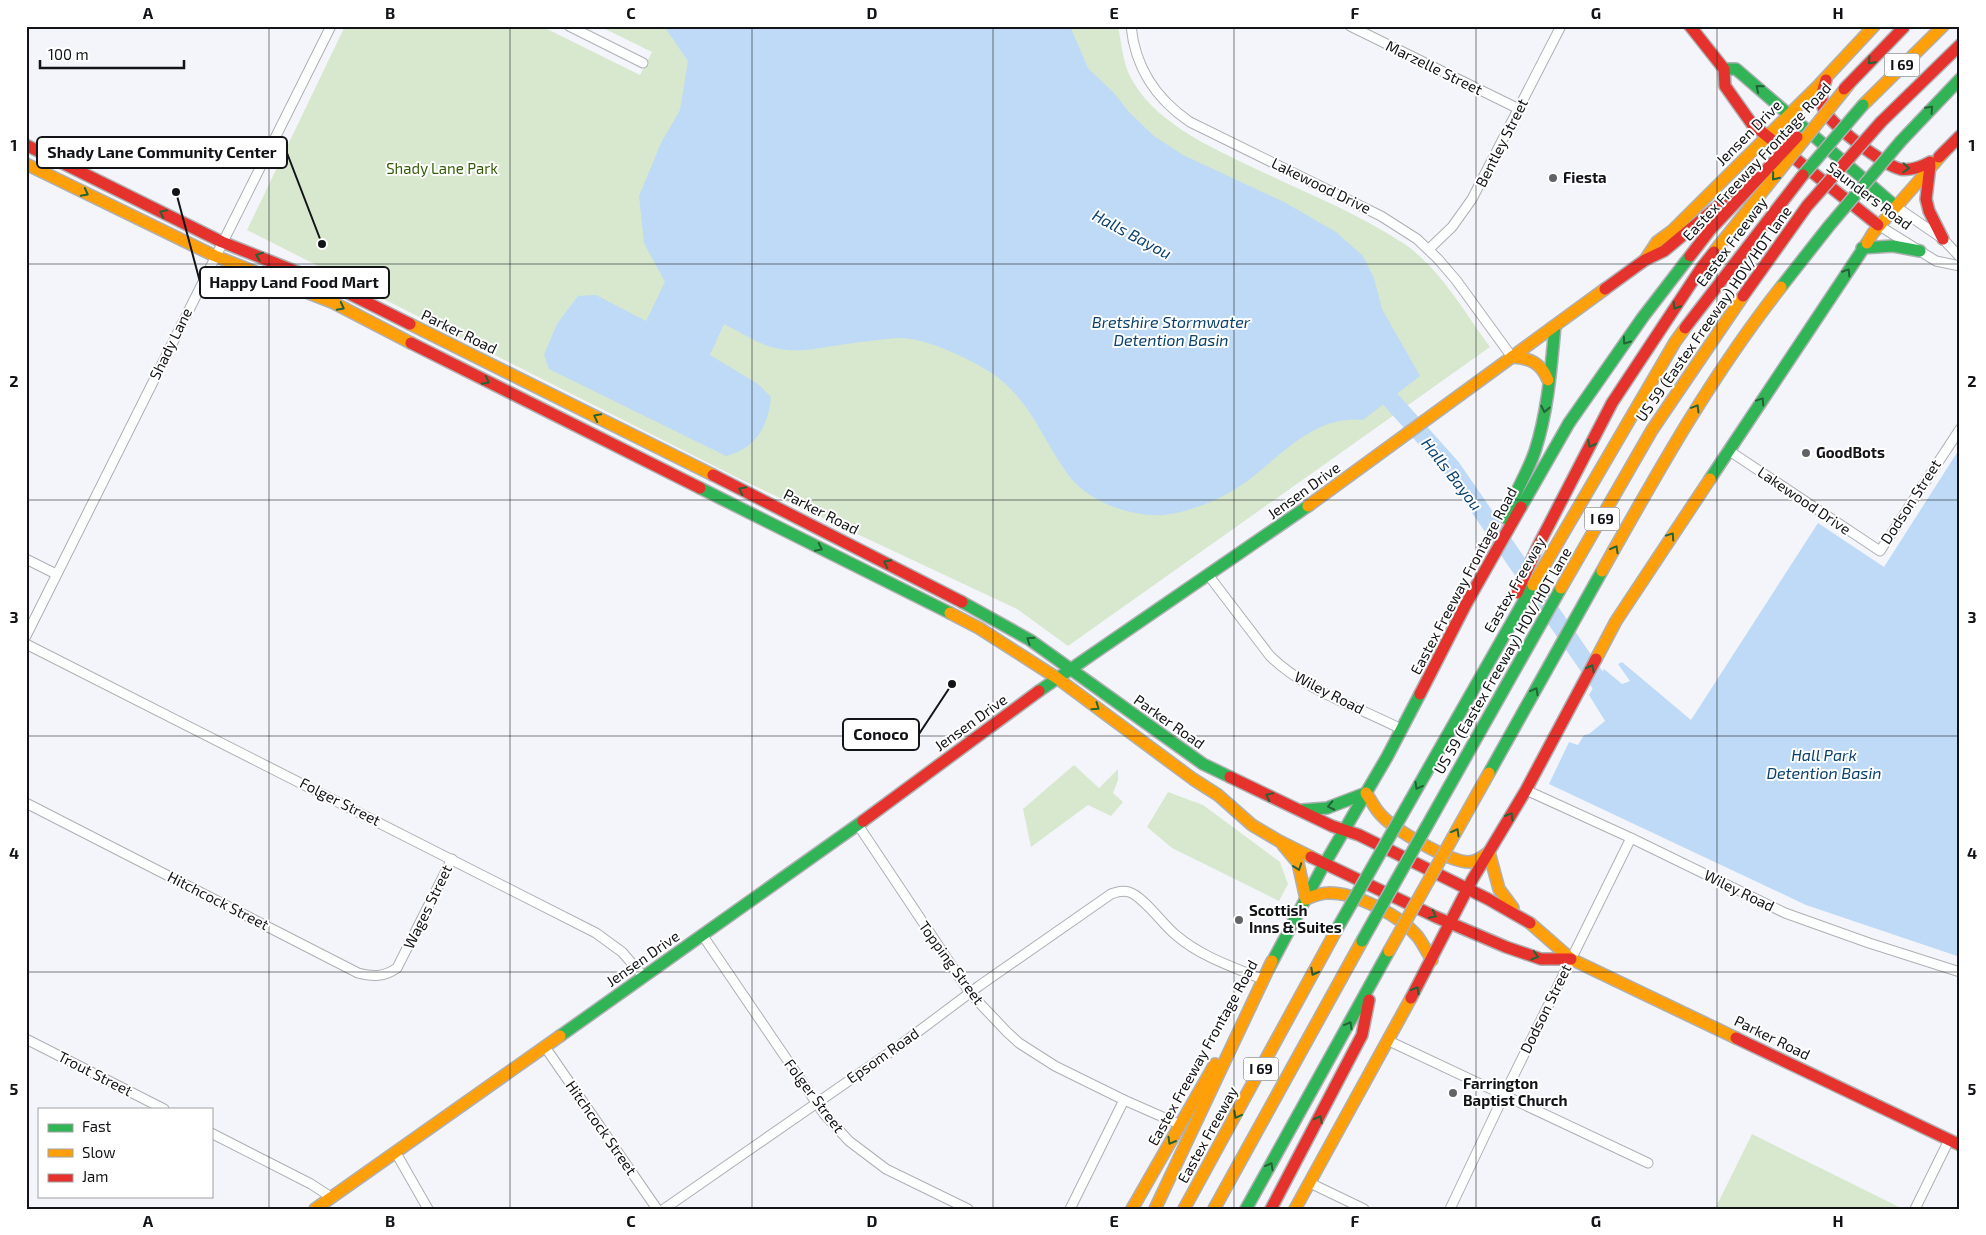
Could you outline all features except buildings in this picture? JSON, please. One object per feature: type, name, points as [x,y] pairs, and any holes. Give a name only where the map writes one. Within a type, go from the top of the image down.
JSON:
[{"type":"main road","points":[[1690,26],[1724,70]]},
{"type":"main road","name":"Jensen Drive","points":[[1645,260],[1657,242],[1672,231],[1790,115],[1874,26]]},
{"type":"main road","name":"Eastex Freeway Frontage Road","points":[[1132,1209],[1346,830],[1466,604],[1506,533],[1535,470],[1643,316],[1710,230],[1764,171],[1905,26]]},
{"type":"main road","name":"Eastex Freeway","points":[[1184,1209],[1337,929],[1476,682],[1675,342],[1787,194],[1863,106],[1943,26]]},
{"type":"main road","name":"US 59 (Eastex Freeway) HOV/HOT lane","points":[[1214,1209],[1362,941],[1652,430],[1715,335],[1808,206],[1881,122],[1960,45]]},
{"type":"main road","name":"Saunders Road","points":[[1878,225],[1752,124],[1725,86],[1724,70],[1736,69],[1895,206]]},
{"type":"main road","points":[[1826,78],[1821,102],[1826,114],[1843,130],[1882,160],[1898,168],[1909,170],[1935,160]]},
{"type":"main road","name":"I 69","points":[[1246,1209],[1655,477],[1710,385],[1760,314],[1824,233],[1901,141],[1960,79]]},
{"type":"main road","points":[[1476,682],[1537,548],[1612,403],[1702,267],[1849,84]]},
{"type":"main road","points":[[1295,1209],[1389,1041],[1468,888],[1526,790],[1616,621],[1728,450],[1808,334],[1878,225],[1935,160],[1960,137]]},
{"type":"main road","name":"Parker Road","points":[[26,145],[222,242],[331,286],[381,310],[805,521],[993,618],[1030,640],[1203,764],[1294,808],[1368,839],[1468,888],[1522,917],[1571,959],[1954,1142]]},
{"type":"main road","name":"Jensen Drive","points":[[315,1209],[703,936],[858,825],[1057,678],[1209,576],[1391,446],[1645,260],[1664,251],[1763,168],[1787,152]]},
{"type":"main road","points":[[1935,160],[1926,199],[1928,211],[1943,239]]},
{"type":"main road","name":"Parker Road","points":[[26,164],[215,256],[334,303],[979,628],[1057,678],[1193,779],[1218,795],[1252,825],[1280,841],[1451,923],[1506,947],[1541,959],[1571,959]]},
{"type":"main road","points":[[58,180],[66,165]]},
{"type":"main road","points":[[1862,248],[1893,246],[1920,251]]},
{"type":"main road","points":[[374,324],[381,310]]},
{"type":"main road","points":[[1535,470],[1556,326]]},
{"type":"main road","points":[[1512,357],[1533,360],[1541,365],[1548,382]]},
{"type":"main road","points":[[527,401],[534,386]]},
{"type":"main road","points":[[663,469],[670,454]]},
{"type":"main road","points":[[797,537],[805,521]]},
{"type":"main road","points":[[1193,779],[1203,764]]},
{"type":"main road","points":[[1294,808],[1315,810],[1342,804],[1366,793],[1383,816],[1406,833],[1444,854],[1466,862],[1479,860],[1489,852]]},
{"type":"main road","points":[[1280,841],[1298,863],[1306,899],[1319,894],[1331,893],[1345,895],[1363,902],[1395,919],[1414,933],[1432,960]]},
{"type":"main road","points":[[1489,852],[1502,897],[1522,917]]},
{"type":"main road","points":[[1155,1209],[1272,961]]},
{"type":"main road","points":[[1271,1209],[1362,1035],[1372,985]]},
{"type":"street","name":"Shady Lane","points":[[26,636],[331,26]]},
{"type":"street","points":[[569,26],[644,63]]},
{"type":"street","name":"Lakewood Drive","points":[[1131,26],[1135,49],[1147,80],[1179,115],[1381,216],[1408,233],[1429,250],[1458,283],[1512,357]]},
{"type":"street","name":"Marzelle Street","points":[[1350,26],[1519,109]]},
{"type":"street","name":"Bentley Street","points":[[1429,250],[1452,227],[1472,199],[1561,26]]},
{"type":"street","name":"Saunders Road","points":[[1895,206],[1943,239],[1960,257]]},
{"type":"street","name":"Saunders Road","points":[[1878,225],[1936,261],[1960,266]]},
{"type":"street","name":"Dodson Street","points":[[1880,551],[1960,429]]},
{"type":"street","name":"Lakewood Drive","points":[[1728,450],[1880,551]]},
{"type":"street","points":[[26,559],[56,574]]},
{"type":"street","name":"Wiley Road","points":[[1209,576],[1270,656],[1297,679],[1330,697],[1401,729]]},
{"type":"street","name":"Folger Street","points":[[26,644],[452,859],[605,939],[626,956],[644,977]]},
{"type":"street","name":"Wiley Road","points":[[1526,790],[1631,838],[1785,913],[1869,943],[1960,972]]},
{"type":"street","name":"Hitchcock Street","points":[[26,803],[358,973],[368,976],[385,975],[397,968],[405,954]]},
{"type":"street","name":"Topping Street","points":[[858,825],[970,993],[1019,1043],[1055,1066],[1124,1100],[1181,1124]]},
{"type":"street","name":"Dodson Street","points":[[1450,1209],[1504,1094],[1631,838]]},
{"type":"street","name":"Wages Street","points":[[405,954],[452,859]]},
{"type":"street","name":"Epsom Road","points":[[664,1209],[899,1046],[970,993],[1111,894],[1120,891],[1129,892],[1138,897],[1176,936],[1193,948],[1262,979]]},
{"type":"street","name":"Folger Street","points":[[703,936],[816,1103],[848,1141],[870,1158],[905,1179],[968,1209]]},
{"type":"street","name":"Trout Street","points":[[26,1039],[162,1108]]},
{"type":"street","points":[[1389,1041],[1648,1163]]},
{"type":"street","name":"Hitchcock Street","points":[[545,1047],[657,1209]]},
{"type":"street","points":[[1070,1209],[1124,1100]]},
{"type":"street","points":[[212,1134],[311,1184],[331,1197]]},
{"type":"street","points":[[1915,1209],[1954,1142]]},
{"type":"street","points":[[396,1153],[428,1209]]},
{"type":"street","points":[[1310,1183],[1364,1209]]},
{"type":"green space","name":"Shady Lane Park","points":[[345,26],[541,26],[640,75],[652,52],[599,26],[1118,26],[1129,74],[1139,91],[1167,119],[1183,131],[1219,151],[1351,213],[1406,245],[1419,255],[1441,279],[1490,347],[1068,646],[1017,609],[742,480],[247,230]]},
{"type":"green space","points":[[1074,765],[1099,788],[1118,769],[1118,780],[1113,793],[1123,802],[1111,816],[1088,805],[1031,847],[1023,809]]},
{"type":"green space","points":[[1168,792],[1203,805],[1280,862],[1288,884],[1279,901],[1172,848],[1147,827]]},
{"type":"green space","points":[[1752,1134],[1903,1209],[1715,1209]]},
{"type":"water","name":"Bretshire Stormwater Detention Basin","points":[[664,26],[1070,26],[1088,68],[1154,136],[1183,155],[1284,202],[1336,232],[1363,256],[1374,278],[1382,309],[1420,376],[1363,420],[1346,420],[1330,423],[1315,429],[1241,486],[1220,498],[1186,511],[1151,515],[1112,506],[1099,500],[1077,485],[1059,462],[1034,420],[1015,394],[1004,382],[990,372],[958,355],[921,341],[899,338],[811,349],[784,350],[762,344],[724,324],[710,355],[758,384],[771,397],[767,417],[759,434],[746,447],[726,456],[549,369],[544,355],[557,324],[578,296],[596,295],[646,321],[665,282],[644,243],[639,196],[661,143],[680,110],[688,61]]},
{"type":"water","name":"Hall Park Detention Basin","points":[[1960,448],[1960,957],[1806,905],[1549,784],[1569,742],[1578,745],[1584,735],[1589,734],[1605,721],[1589,695],[1604,669],[1622,684],[1630,681],[1618,664],[1622,662],[1691,720],[1818,523],[1884,567]]},
{"type":"waterway","name":"Halls Bayou","points":[[1374,381],[1452,468],[1610,698]]},
{"type":"traffic: fast","points":[[1724,69],[1736,69],[1895,206]]},
{"type":"traffic: fast","points":[[1901,141],[1960,79]]},
{"type":"traffic: fast","points":[[1803,175],[1863,105]]},
{"type":"traffic: fast","points":[[1781,287],[1829,226],[1901,141]]},
{"type":"traffic: fast","points":[[1710,479],[1867,243]]},
{"type":"traffic: fast","points":[[1862,248],[1893,246],[1920,251]]},
{"type":"traffic: fast","points":[[1569,423],[1643,317],[1690,256]]},
{"type":"traffic: fast","points":[[1507,519],[1512,502],[1532,460],[1543,420],[1555,326]]},
{"type":"traffic: fast","points":[[1521,507],[1569,423]]},
{"type":"traffic: fast","points":[[700,488],[950,613]]},
{"type":"traffic: fast","points":[[1039,691],[1308,506]]},
{"type":"traffic: fast","points":[[1489,773],[1602,571]]},
{"type":"traffic: fast","points":[[1337,929],[1533,585]]},
{"type":"traffic: fast","points":[[1362,941],[1561,588]]},
{"type":"traffic: fast","points":[[962,602],[1030,640],[1203,764],[1230,777]]},
{"type":"traffic: fast","points":[[1269,968],[1321,870],[1387,757],[1420,694]]},
{"type":"traffic: fast","points":[[1302,810],[1327,808],[1366,793]]},
{"type":"traffic: fast","points":[[560,1036],[863,821]]},
{"type":"traffic: fast","points":[[1246,1209],[1389,951]]},
{"type":"traffic: slow","points":[[1645,260],[1657,242],[1672,231],[1817,87],[1874,26]]},
{"type":"traffic: slow","points":[[1863,105],[1943,26]]},
{"type":"traffic: slow","points":[[1714,252],[1849,84]]},
{"type":"traffic: slow","points":[[1867,243],[1873,233],[1945,151]]},
{"type":"traffic: slow","points":[[26,164],[215,256],[334,303],[411,343]]},
{"type":"traffic: slow","points":[[1602,571],[1664,462],[1708,390],[1755,321],[1781,287]]},
{"type":"traffic: slow","points":[[1308,506],[1605,289]]},
{"type":"traffic: slow","points":[[1561,588],[1652,430],[1743,296]]},
{"type":"traffic: slow","points":[[410,324],[713,475]]},
{"type":"traffic: slow","points":[[1533,585],[1685,328]]},
{"type":"traffic: slow","points":[[1512,357],[1534,362],[1542,369],[1548,380]]},
{"type":"traffic: slow","points":[[1596,659],[1616,621],[1710,479]]},
{"type":"traffic: slow","points":[[950,613],[979,628],[1057,678],[1193,779],[1218,795],[1252,825],[1311,857]]},
{"type":"traffic: slow","points":[[1389,951],[1489,773]]},
{"type":"traffic: slow","points":[[1366,793],[1379,813],[1388,821],[1436,851],[1460,861],[1469,862],[1477,860],[1489,852],[1499,889],[1513,908]]},
{"type":"traffic: slow","points":[[1283,845],[1298,863],[1306,899]]},
{"type":"traffic: slow","points":[[1306,899],[1328,893],[1339,894],[1351,896],[1377,907],[1401,921],[1410,929],[1418,937],[1432,960]]},
{"type":"traffic: slow","points":[[1530,923],[1571,959],[1736,1038]]},
{"type":"traffic: slow","points":[[1184,1209],[1337,929]]},
{"type":"traffic: slow","points":[[1214,1209],[1362,941]]},
{"type":"traffic: slow","points":[[1155,1209],[1272,961]]},
{"type":"traffic: slow","points":[[1295,1209],[1411,998]]},
{"type":"traffic: slow","points":[[315,1209],[560,1036]]},
{"type":"traffic: slow","points":[[1132,1209],[1215,1064]]},
{"type":"traffic: jam","points":[[1690,26],[1724,69],[1725,86],[1752,124],[1878,225]]},
{"type":"traffic: jam","points":[[1844,89],[1905,26]]},
{"type":"traffic: jam","points":[[1881,122],[1960,45]]},
{"type":"traffic: jam","points":[[1826,80],[1822,96],[1823,107],[1834,123],[1845,133],[1882,160],[1900,169],[1916,168],[1930,162]]},
{"type":"traffic: jam","points":[[1743,296],[1807,206],[1881,122]]},
{"type":"traffic: jam","points":[[1939,157],[1960,136]]},
{"type":"traffic: jam","points":[[1690,256],[1710,230],[1797,137]]},
{"type":"traffic: jam","points":[[26,145],[222,242],[340,289],[410,324]]},
{"type":"traffic: jam","points":[[1930,166],[1926,199],[1929,211],[1943,239]]},
{"type":"traffic: jam","points":[[1605,289],[1645,260],[1664,251],[1755,175]]},
{"type":"traffic: jam","points":[[1685,328],[1803,175]]},
{"type":"traffic: jam","points":[[1517,593],[1537,548],[1612,403],[1702,267],[1714,252]]},
{"type":"traffic: jam","points":[[411,343],[700,488]]},
{"type":"traffic: jam","points":[[713,475],[962,602]]},
{"type":"traffic: jam","points":[[1420,694],[1466,604],[1521,507]]},
{"type":"traffic: jam","points":[[1411,998],[1472,880],[1526,790],[1596,659]]},
{"type":"traffic: jam","points":[[863,821],[1039,691]]},
{"type":"traffic: jam","points":[[1230,777],[1332,826],[1359,835],[1488,899],[1530,923]]},
{"type":"traffic: jam","points":[[1311,857],[1436,917],[1506,947],[1541,959],[1571,959]]},
{"type":"traffic: jam","points":[[1271,1209],[1362,1035],[1369,1000]]},
{"type":"traffic: jam","points":[[1736,1038],[1960,1145]]},
{"type":"place","name":"Fiesta","points":[[1553,178]]},
{"type":"place","name":"Happy Land Food Mart","points":[[176,192]]},
{"type":"place","name":"Shady Lane Community Center","points":[[322,244]]},
{"type":"place","name":"GoodBots","points":[[1806,453]]},
{"type":"place","name":"Conoco","points":[[952,684]]},
{"type":"place","name":"Scottish Inns & Suites","points":[[1239,920]]},
{"type":"place","name":"Farrington Baptist Church","points":[[1453,1093]]}]
